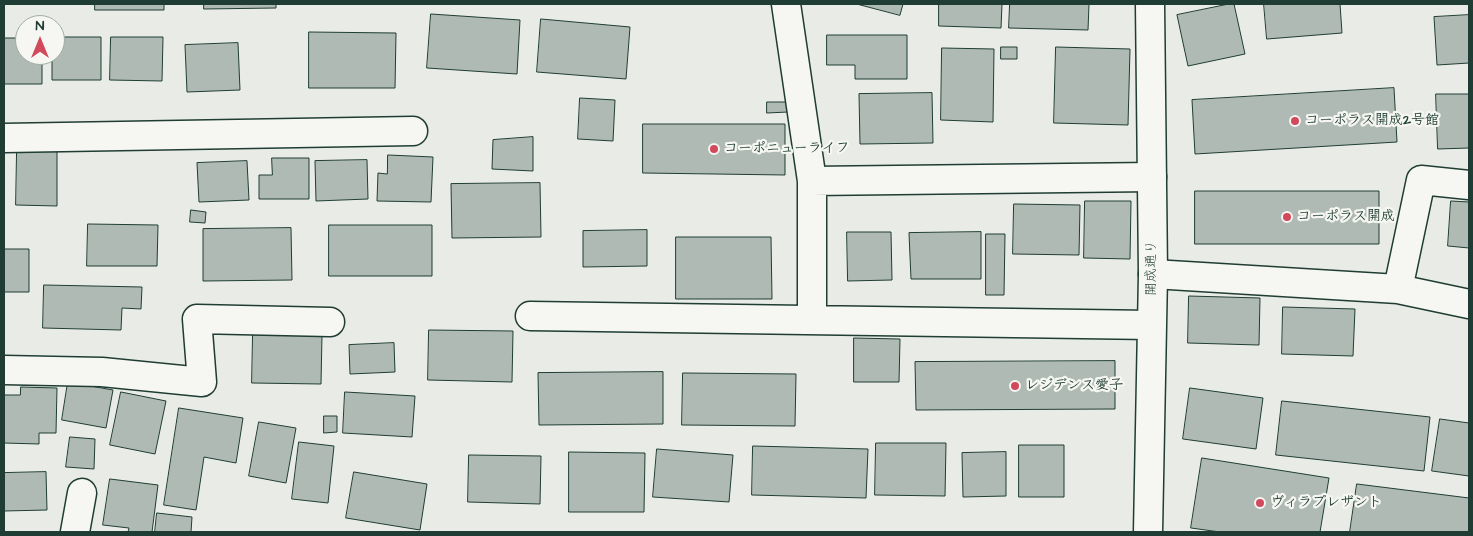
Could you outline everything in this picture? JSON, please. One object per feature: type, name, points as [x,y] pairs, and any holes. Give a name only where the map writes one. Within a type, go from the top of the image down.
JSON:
[{"type":"street","points":[[786,4],[812,181],[812,320]]},
{"type":"street","name":"開成通り","points":[[1148,532],[1152,325],[1150,4]]},
{"type":"street","points":[[4,138],[413,132]]},
{"type":"street","points":[[812,181],[1152,177]]},
{"type":"street","points":[[1398,290],[1421,180],[1469,185]]},
{"type":"street","points":[[1152,274],[1398,290],[1469,304]]},
{"type":"street","points":[[530,316],[1152,325]]},
{"type":"street","points":[[4,370],[102,372],[202,382],[197,319],[330,322]]},
{"type":"street","points":[[75,532],[82,492]]},
{"type":"building","points":[[95,4],[164,4],[164,10],[95,10]]},
{"type":"building","points":[[204,4],[276,4],[276,8],[204,9]]},
{"type":"building","points":[[857,4],[903,4],[900,15]]},
{"type":"building","points":[[939,4],[1002,4],[1001,28],[939,26]]},
{"type":"building","points":[[1010,4],[1089,4],[1088,30],[1009,28]]},
{"type":"building","points":[[1234,4],[1245,54],[1188,66],[1177,15]]},
{"type":"building","points":[[1264,4],[1340,4],[1342,33],[1267,39]]},
{"type":"building","points":[[431,14],[520,20],[517,74],[427,68]]},
{"type":"building","points":[[1469,15],[1469,63],[1437,65],[1434,17]]},
{"type":"building","points":[[541,19],[630,27],[626,79],[537,72]]},
{"type":"building","points":[[309,32],[396,33],[395,88],[309,88]]},
{"type":"building","points":[[827,35],[907,35],[907,79],[855,79],[855,65],[827,65]]},
{"type":"building","points":[[65,37],[101,37],[101,80],[52,80],[52,65],[65,65]]},
{"type":"building","points":[[111,37],[163,37],[162,81],[110,80]]},
{"type":"building","points":[[4,38],[15,38],[15,65],[42,65],[42,84],[5,84]]},
{"type":"building","points":[[238,43],[240,90],[187,92],[185,45]]},
{"type":"building","points":[[1001,47],[1017,47],[1017,59],[1001,59]]},
{"type":"building","points":[[1056,47],[1130,49],[1128,125],[1054,123]]},
{"type":"building","points":[[942,48],[994,49],[993,122],[941,120]]},
{"type":"building","name":"コーポラス開成2号館","points":[[1394,88],[1397,142],[1195,154],[1192,100]]},
{"type":"building","points":[[932,93],[933,143],[860,144],[859,94]]},
{"type":"building","points":[[1436,94],[1469,94],[1469,148],[1438,149]]},
{"type":"building","points":[[580,98],[615,100],[613,141],[578,139]]},
{"type":"building","points":[[767,102],[788,102],[788,112],[767,113]]},
{"type":"building","name":"コーポニューライフ","points":[[643,124],[785,124],[785,175],[643,173]]},
{"type":"building","points":[[533,137],[533,171],[492,169],[493,140]]},
{"type":"building","points":[[17,150],[57,150],[57,206],[16,205]]},
{"type":"building","points":[[388,155],[433,157],[431,202],[377,201],[378,173],[387,174]]},
{"type":"building","points":[[272,158],[309,158],[309,199],[259,199],[259,175],[272,175]]},
{"type":"building","points":[[367,160],[368,199],[316,201],[315,161]]},
{"type":"building","points":[[247,161],[249,200],[199,202],[197,163]]},
{"type":"building","points":[[540,183],[541,237],[452,238],[451,184]]},
{"type":"building","name":"コーポラス開成","points":[[1195,191],[1379,191],[1379,244],[1195,244]]},
{"type":"building","points":[[1085,201],[1131,201],[1130,259],[1084,258]]},
{"type":"building","points":[[1451,201],[1469,202],[1469,248],[1448,246]]},
{"type":"building","points":[[1014,204],[1080,205],[1079,255],[1013,254]]},
{"type":"building","points":[[191,210],[206,212],[205,223],[190,222]]},
{"type":"building","points":[[88,224],[158,225],[157,266],[87,266]]},
{"type":"building","points":[[329,225],[432,225],[432,276],[329,276]]},
{"type":"building","points":[[291,228],[292,280],[203,281],[203,229]]},
{"type":"building","points":[[647,230],[647,266],[583,267],[583,231]]},
{"type":"building","points":[[847,232],[891,232],[892,280],[848,281]]},
{"type":"building","points":[[981,232],[981,279],[911,279],[909,233]]},
{"type":"building","points":[[986,234],[1005,234],[1004,295],[986,295]]},
{"type":"building","points":[[676,237],[771,237],[772,299],[676,299]]},
{"type":"building","points":[[4,249],[29,249],[29,292],[4,292]]},
{"type":"building","points":[[44,285],[142,287],[141,309],[122,308],[121,330],[43,328]]},
{"type":"building","points":[[1189,296],[1260,298],[1259,345],[1188,343]]},
{"type":"building","points":[[1283,307],[1355,309],[1353,356],[1282,354]]},
{"type":"building","points":[[429,330],[513,331],[512,382],[428,380]]},
{"type":"building","points":[[253,333],[322,335],[321,384],[252,383]]},
{"type":"building","points":[[854,338],[900,339],[899,382],[854,382]]},
{"type":"building","points":[[394,343],[395,372],[350,374],[349,345]]},
{"type":"building","name":"レジデンス愛子","points":[[1115,361],[1115,409],[916,410],[915,362]]},
{"type":"building","points":[[663,372],[663,424],[539,425],[538,373]]},
{"type":"building","points":[[683,373],[796,374],[795,426],[682,425]]},
{"type":"building","points":[[68,382],[113,390],[106,428],[62,420]]},
{"type":"building","points":[[21,387],[57,388],[56,433],[39,433],[39,444],[4,443],[4,395],[20,395]]},
{"type":"building","points":[[1190,388],[1263,398],[1256,449],[1183,439]]},
{"type":"building","points":[[121,392],[166,401],[155,454],[110,445]]},
{"type":"building","points":[[345,392],[415,396],[412,437],[343,433]]},
{"type":"building","points":[[1282,401],[1430,417],[1424,471],[1276,455]]},
{"type":"building","points":[[179,408],[243,418],[236,463],[204,457],[196,510],[164,505]]},
{"type":"building","points":[[324,416],[337,416],[337,432],[324,433]]},
{"type":"building","points":[[1440,419],[1469,423],[1469,476],[1432,471]]},
{"type":"building","points":[[259,422],[296,428],[286,483],[249,476]]},
{"type":"building","points":[[70,437],[95,439],[94,469],[66,467]]},
{"type":"building","points":[[299,442],[334,446],[328,503],[292,499]]},
{"type":"building","points":[[876,443],[946,443],[945,496],[875,495]]},
{"type":"building","points":[[1019,445],[1064,445],[1064,497],[1019,497]]},
{"type":"building","points":[[753,446],[868,449],[866,498],[752,495]]},
{"type":"building","points":[[657,449],[733,455],[729,502],[653,497]]},
{"type":"building","points":[[569,452],[645,453],[644,512],[569,512]]},
{"type":"building","points":[[1006,452],[1006,496],[963,497],[962,453]]},
{"type":"building","points":[[469,455],[541,456],[540,504],[468,502]]},
{"type":"building","name":"ヴィラプレザント","points":[[1202,458],[1329,478],[1320,532],[1220,532],[1191,528]]},
{"type":"building","points":[[46,472],[47,510],[4,511],[4,473]]},
{"type":"building","points":[[354,472],[427,484],[420,530],[346,518]]},
{"type":"building","points":[[110,479],[158,485],[152,532],[128,532],[129,528],[103,525]]},
{"type":"building","points":[[1357,484],[1469,498],[1469,532],[1350,532]]},
{"type":"building","points":[[157,513],[192,517],[191,532],[155,532]]},
{"type":"place","name":"コーポラス開成2号館","points":[[1295,121]]},
{"type":"place","name":"コーポニューライフ","points":[[714,149]]},
{"type":"place","name":"コーポラス開成","points":[[1287,217]]},
{"type":"place","name":"レジデンス愛子","points":[[1015,386]]},
{"type":"place","name":"ヴィラプレザント","points":[[1260,503]]}]
